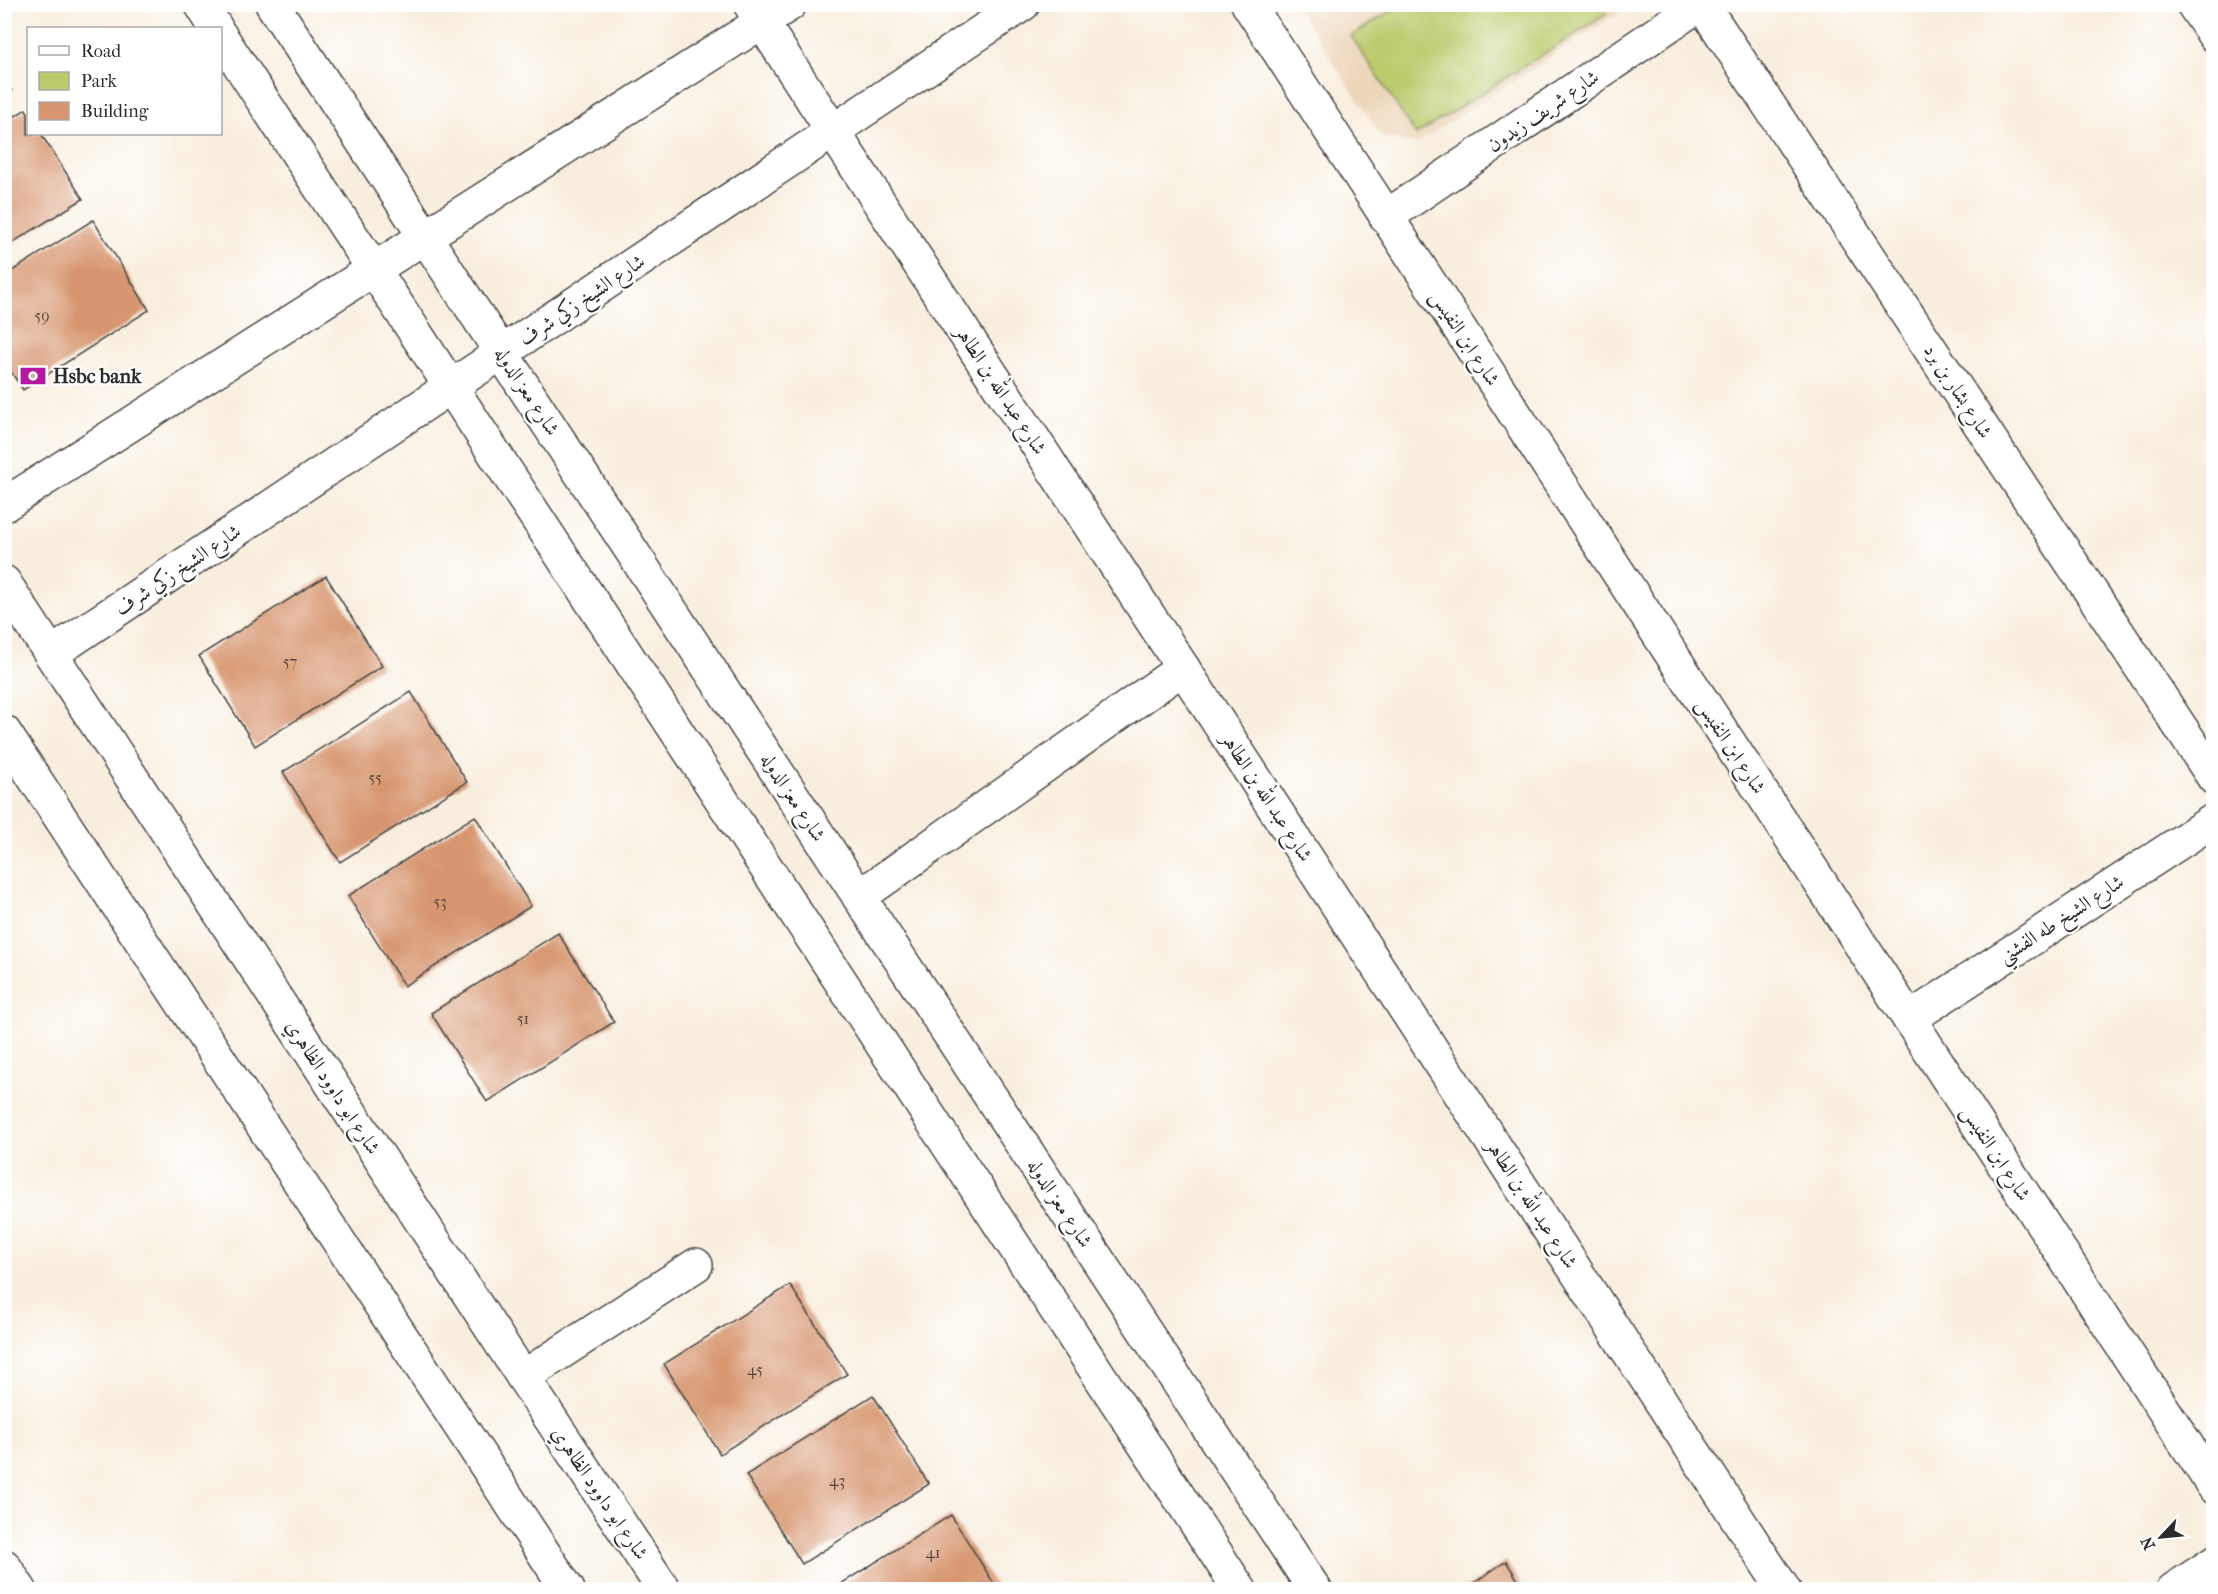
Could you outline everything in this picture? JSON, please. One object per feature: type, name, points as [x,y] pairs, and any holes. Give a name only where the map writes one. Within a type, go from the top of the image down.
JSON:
[{"type":"street","points":[[201,4],[215,27]]},
{"type":"street","name":"شارع معز الدوله","points":[[272,4],[1315,1590]]},
{"type":"street","points":[[4,506],[425,237],[756,13],[790,4]]},
{"type":"street","name":"شارع الشيخ زكي شرف","points":[[51,654],[1023,4]]},
{"type":"street","name":"شارع ابن النفيس","points":[[1248,4],[2214,1487]]},
{"type":"street","name":"شارع شريف زيدون","points":[[1386,217],[1701,4]]},
{"type":"street","name":"شارع بشار بن برد","points":[[1701,4],[2214,778]]},
{"type":"street","points":[[2193,4],[2214,35]]},
{"type":"street","name":"شارع عبد الله بن الطاهر","points":[[756,13],[1784,1590]]},
{"type":"street","points":[[222,38],[1240,1590]]},
{"type":"street","name":"شارع ابو داوود الظاهري","points":[[4,582],[664,1590]]},
{"type":"street","points":[[859,897],[1183,668]]},
{"type":"street","points":[[4,732],[568,1590]]},
{"type":"street","name":"شارع الشيخ طه الفشني","points":[[1908,1019],[2214,820]]},
{"type":"street","points":[[523,1377],[696,1265]]},
{"type":"street","points":[[2173,1590],[2214,1563]]},
{"type":"street","points":[[4,1566],[20,1590]]},
{"type":"shaded area","points":[[1296,5],[1631,5],[1416,144],[1382,137]]},
{"type":"green space","points":[[1400,5],[1601,5],[1607,14],[1416,135],[1351,36]]},
{"type":"building","points":[[4,78],[12,91],[4,96]]},
{"type":"building","points":[[26,109],[27,135],[42,135],[83,199],[4,248],[4,123]]},
{"type":"building","points":[[93,220],[149,310],[23,390],[4,361],[4,276]]},
{"type":"building","points":[[326,576],[382,666],[255,746],[199,656]]},
{"type":"building","points":[[411,692],[467,782],[340,862],[283,772]]},
{"type":"building","points":[[475,816],[531,906],[404,986],[348,896]]},
{"type":"building","points":[[558,933],[614,1022],[487,1102],[431,1013]]},
{"type":"building","points":[[790,1285],[847,1374],[720,1454],[664,1364]]},
{"type":"building","points":[[873,1395],[929,1484],[802,1564],[746,1475]]},
{"type":"building","points":[[951,1515],[998,1590],[831,1590]]},
{"type":"building","points":[[1506,1561],[1524,1590],[1464,1590]]},
{"type":"place","name":"Hsbc bank","points":[[33,376]]}]
